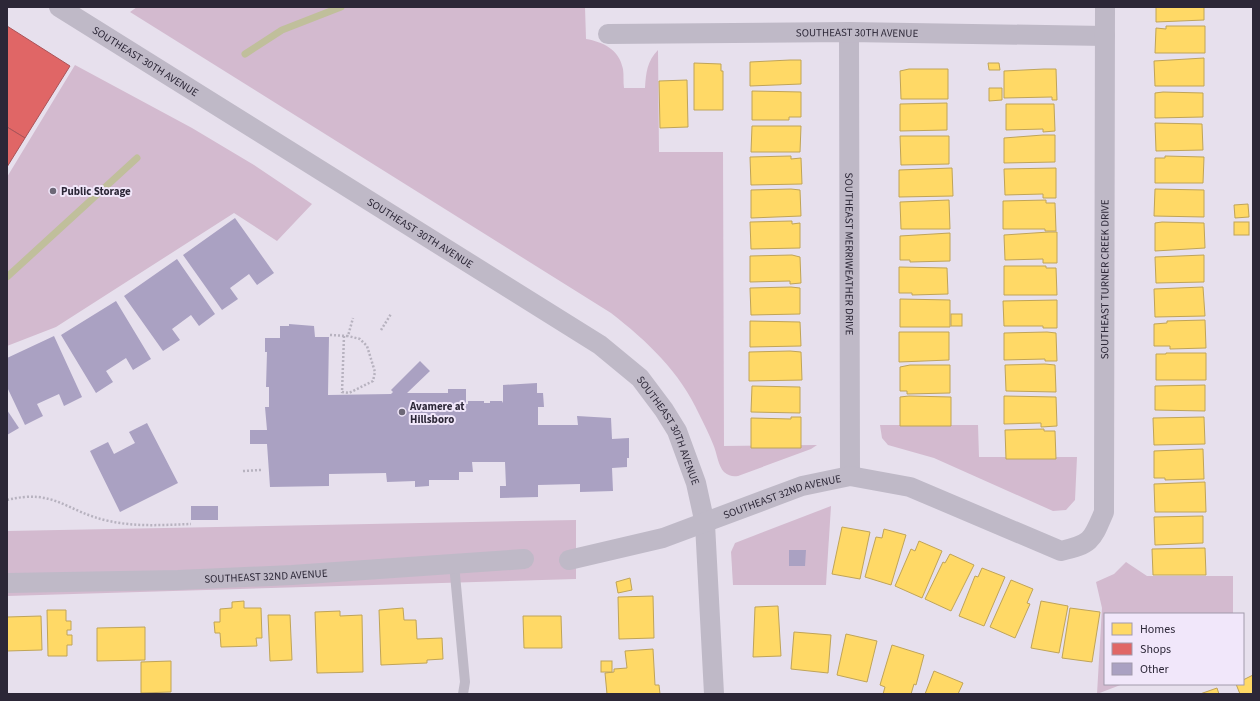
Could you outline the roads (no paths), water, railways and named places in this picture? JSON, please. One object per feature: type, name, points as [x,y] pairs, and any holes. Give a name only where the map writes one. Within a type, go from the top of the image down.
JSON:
[{"type":"street","name":"SOUTHEAST 30TH AVENUE","points":[[59,7],[600,345],[624,364],[652,393],[677,432],[696,483],[705,524],[714,694]]},
{"type":"street","name":"SOUTHEAST TURNER CREEK DRIVE","points":[[1083,546],[1094,534],[1104,512],[1105,7]]},
{"type":"street","name":"SOUTHEAST 30TH AVENUE","points":[[608,34],[849,32],[1105,36]]},
{"type":"street","name":"SOUTHEAST MERRIWEATHER DRIVE","points":[[849,32],[850,476]]},
{"type":"street","name":"SOUTHEAST 32ND AVENUE","points":[[569,560],[663,538],[705,524],[732,512],[802,486],[850,476],[910,487],[1062,551],[1083,546]]},
{"type":"street","name":"SOUTHEAST 32ND AVENUE","points":[[7,583],[178,580],[292,575],[524,559]]},
{"type":"lane","points":[[454,564],[465,682],[463,694]]},
{"type":"waterway","points":[[245,54],[282,30],[341,7]]},
{"type":"waterway","points":[[7,277],[137,158]]},
{"type":"place","name":"Public Storage","points":[[53,191]]},
{"type":"place","name":"Avamere at Hillsboro","points":[[402,412]]}]
